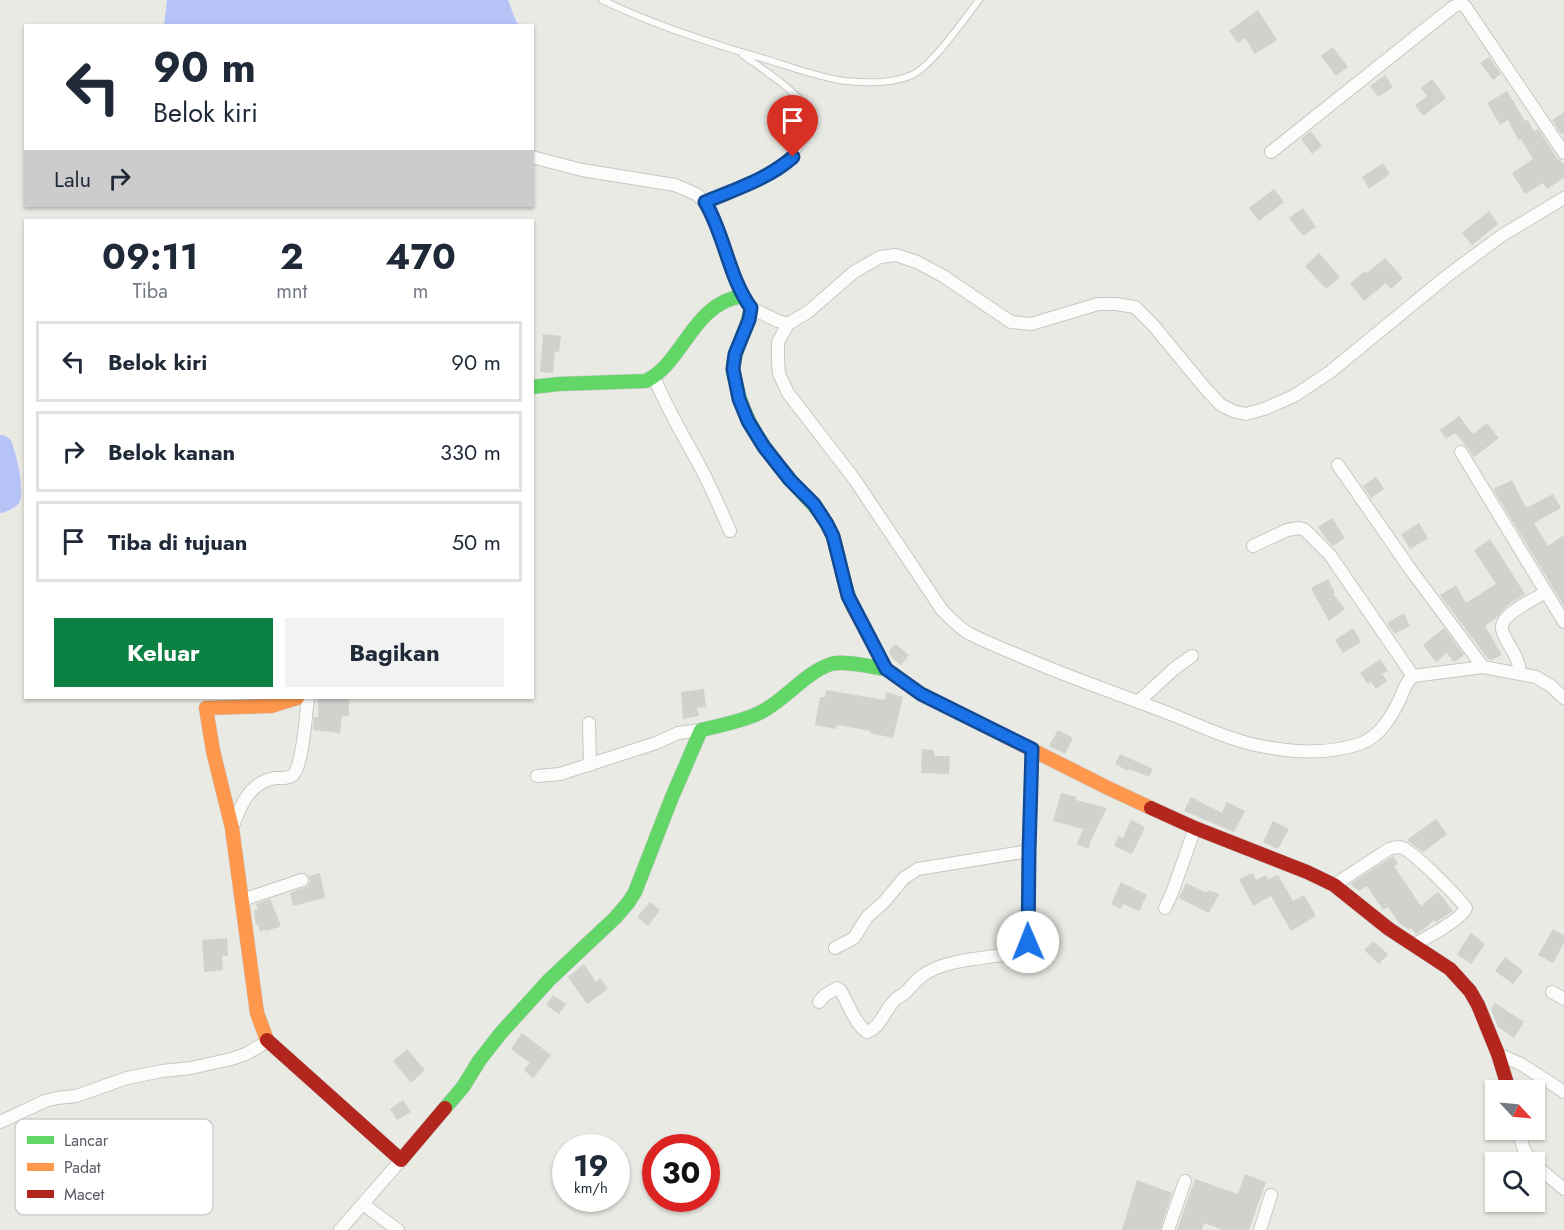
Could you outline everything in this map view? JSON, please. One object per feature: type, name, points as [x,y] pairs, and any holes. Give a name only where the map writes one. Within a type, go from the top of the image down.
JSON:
[{"type":"street","points":[[1271,152],[1459,4],[1465,6],[1564,153]]},
{"type":"street","points":[[534,158],[582,170],[675,185],[696,194],[705,202],[715,223],[742,296],[751,308],[788,324]]},
{"type":"street","points":[[1564,198],[1501,236],[1447,276],[1330,372],[1294,396],[1246,414],[1221,405],[1135,307],[1098,304],[1031,324],[1011,322],[943,276],[917,262],[896,255],[880,257],[854,272],[808,312],[788,324],[778,342],[779,374],[788,393],[855,480],[942,610],[969,633],[1050,669],[1221,735],[1273,749],[1333,749],[1364,742],[1376,735],[1389,719],[1408,680],[1413,676],[1483,667],[1520,673],[1543,680],[1564,698]]},
{"type":"street","points":[[534,387],[648,380],[662,370],[696,327],[719,304],[728,298],[742,296]]},
{"type":"street","points":[[751,308],[749,320],[735,354],[733,369],[739,399],[748,421],[764,447],[790,480],[814,504],[827,524],[833,536],[848,596],[886,669],[921,694],[1106,787],[1196,828],[1334,885],[1389,929],[1450,969],[1470,991],[1498,1054],[1506,1080]]},
{"type":"street","points":[[654,377],[730,531]]},
{"type":"street","points":[[1461,452],[1564,622]]},
{"type":"street","points":[[1338,465],[1408,566],[1483,667]]},
{"type":"street","points":[[1253,546],[1287,530],[1299,528],[1305,530],[1330,555],[1413,676]]},
{"type":"street","points":[[1520,673],[1519,663],[1505,637],[1502,624],[1510,614],[1546,592]]},
{"type":"street","points":[[1138,702],[1175,668],[1192,656]]},
{"type":"street","points":[[537,776],[560,774],[656,743],[678,733],[726,724],[762,712],[811,675],[832,664],[843,663],[886,669]]},
{"type":"street","points":[[294,699],[271,706],[204,703],[232,828],[257,1013],[268,1041],[401,1160]]},
{"type":"street","points":[[232,828],[242,803],[256,787],[272,779],[289,777],[296,771],[300,759],[308,699]]},
{"type":"street","points":[[590,723],[591,765]]},
{"type":"street","points":[[340,1230],[463,1087],[500,1034],[549,980],[601,932],[628,903],[635,892],[701,730]]},
{"type":"street","points":[[819,1002],[837,988],[863,1031],[871,1031],[895,1000],[933,969],[952,963],[1021,952],[1025,949],[1028,942],[1032,749]]},
{"type":"street","points":[[1164,908],[1172,893],[1196,828]]},
{"type":"street","points":[[1334,885],[1389,849],[1403,848],[1421,862],[1466,908],[1465,912],[1454,920],[1413,945]]},
{"type":"street","points":[[835,948],[854,938],[867,917],[884,902],[904,878],[918,869],[1029,851]]},
{"type":"street","points":[[242,900],[302,880]]},
{"type":"street","points":[[1552,992],[1564,999]]},
{"type":"street","points":[[0,1122],[45,1101],[76,1096],[127,1078],[231,1059],[246,1054],[268,1041]]},
{"type":"street","points":[[1498,1054],[1521,1064],[1564,1092]]},
{"type":"street","points":[[1545,1173],[1564,1189]]},
{"type":"street","points":[[1168,1230],[1185,1181]]},
{"type":"street","points":[[1260,1230],[1271,1194]]},
{"type":"street","points":[[363,1204],[398,1230]]},
{"type":"lane","points":[[602,0],[633,15],[738,51],[822,77],[862,82],[895,81],[915,74],[932,59],[979,0]]},
{"type":"lane","points":[[705,202],[758,180],[780,168],[793,157],[810,130],[811,118],[805,106],[738,51]]},
{"type":"water","points":[[167,0],[508,0],[518,24],[164,24]]},
{"type":"building","points":[[1258,10],[1277,40],[1255,54],[1245,38],[1238,43],[1229,31]]},
{"type":"building","points":[[1333,47],[1348,67],[1336,76],[1321,56]]},
{"type":"building","points":[[1489,57],[1501,74],[1493,80],[1480,63]]},
{"type":"building","points":[[1385,75],[1393,87],[1378,97],[1370,86]]},
{"type":"building","points":[[1432,79],[1446,98],[1423,116],[1415,105],[1427,96],[1421,88]]},
{"type":"building","points":[[1507,91],[1525,121],[1528,120],[1534,132],[1538,129],[1557,158],[1564,164],[1564,178],[1547,189],[1543,183],[1525,194],[1512,173],[1533,159],[1521,139],[1518,140],[1508,120],[1500,125],[1487,103]]},
{"type":"building","points":[[1564,112],[1564,133],[1561,134],[1552,120]]},
{"type":"building","points":[[1311,131],[1322,146],[1312,154],[1301,139]]},
{"type":"building","points":[[1383,163],[1390,174],[1369,189],[1362,177]]},
{"type":"building","points":[[1274,189],[1284,202],[1259,221],[1249,208]]},
{"type":"building","points":[[1303,208],[1316,227],[1303,236],[1289,218]]},
{"type":"building","points":[[1489,211],[1498,224],[1472,245],[1462,233]]},
{"type":"building","points":[[1319,253],[1340,277],[1326,289],[1305,266]]},
{"type":"building","points":[[1385,258],[1403,278],[1391,289],[1386,283],[1364,301],[1350,283]]},
{"type":"building","points":[[543,334],[561,336],[559,352],[555,351],[553,373],[540,372]]},
{"type":"building","points":[[1459,416],[1473,434],[1487,423],[1499,438],[1474,457],[1455,433],[1446,439],[1440,430]]},
{"type":"building","points":[[1376,477],[1384,489],[1371,498],[1363,486]]},
{"type":"building","points":[[1512,480],[1526,508],[1553,494],[1561,508],[1534,523],[1548,546],[1564,535],[1564,606],[1493,489]]},
{"type":"building","points":[[1332,518],[1345,538],[1333,546],[1318,527]]},
{"type":"building","points":[[1419,523],[1428,538],[1410,549],[1401,534]]},
{"type":"building","points":[[1490,539],[1525,594],[1508,605],[1485,626],[1502,655],[1492,660],[1488,659],[1440,595],[1456,585],[1466,603],[1496,584],[1474,550]]},
{"type":"building","points":[[1328,579],[1335,593],[1333,594],[1345,609],[1329,621],[1311,588]]},
{"type":"building","points":[[1404,613],[1410,626],[1395,634],[1387,623]]},
{"type":"building","points":[[1353,628],[1361,642],[1343,653],[1335,640]]},
{"type":"building","points":[[1444,628],[1464,655],[1454,662],[1447,653],[1436,662],[1423,645]]},
{"type":"building","points":[[895,644],[909,655],[901,665],[892,658],[889,651]]},
{"type":"building","points":[[1380,659],[1388,671],[1382,674],[1387,681],[1376,689],[1371,682],[1368,684],[1360,673]]},
{"type":"building","points":[[704,689],[706,707],[697,708],[699,716],[683,719],[681,692]]},
{"type":"building","points":[[826,690],[885,700],[886,692],[903,697],[893,738],[870,733],[871,731],[837,725],[836,729],[815,725],[820,697],[825,697]]},
{"type":"building","points":[[318,699],[349,699],[349,716],[342,716],[340,733],[313,730],[314,717],[318,717]]},
{"type":"building","points":[[1058,730],[1073,738],[1065,754],[1049,746]]},
{"type":"building","points":[[922,749],[933,750],[935,756],[950,756],[949,774],[921,773]]},
{"type":"building","points":[[1120,754],[1153,769],[1149,777],[1129,769],[1128,771],[1115,764]]},
{"type":"building","points":[[1061,793],[1077,797],[1076,800],[1107,808],[1088,849],[1077,844],[1083,829],[1053,821]]},
{"type":"building","points":[[1191,797],[1222,813],[1227,802],[1245,811],[1234,832],[1184,811]]},
{"type":"building","points":[[1436,819],[1447,834],[1423,852],[1407,840]]},
{"type":"building","points":[[1131,820],[1145,827],[1132,854],[1114,846],[1118,836],[1123,838]]},
{"type":"building","points":[[1273,821],[1289,829],[1278,849],[1263,842]]},
{"type":"building","points":[[1393,856],[1398,864],[1394,866],[1421,906],[1438,892],[1453,911],[1436,922],[1434,920],[1416,934],[1411,928],[1409,930],[1399,923],[1388,907],[1383,910],[1367,886],[1359,891],[1350,884]]},
{"type":"building","points":[[320,873],[325,898],[293,906],[290,893],[308,886],[309,876]]},
{"type":"building","points":[[1253,873],[1256,880],[1266,875],[1268,879],[1278,875],[1293,901],[1304,895],[1316,916],[1291,931],[1271,896],[1253,906],[1239,879]]},
{"type":"building","points":[[1121,882],[1147,895],[1139,911],[1123,904],[1121,909],[1111,904]]},
{"type":"building","points":[[1186,883],[1207,893],[1208,890],[1219,894],[1209,913],[1179,898]]},
{"type":"building","points":[[270,899],[281,926],[260,932],[258,924],[256,925],[254,910],[258,909],[256,904]]},
{"type":"building","points":[[650,902],[660,910],[648,926],[637,917]]},
{"type":"building","points":[[1553,929],[1564,935],[1564,943],[1553,963],[1538,955]]},
{"type":"building","points":[[1471,933],[1485,944],[1471,964],[1457,954]]},
{"type":"building","points":[[227,938],[228,956],[222,956],[223,970],[204,972],[202,940]]},
{"type":"building","points":[[1373,941],[1388,954],[1379,964],[1364,950]]},
{"type":"building","points":[[1505,957],[1523,971],[1513,984],[1495,971]]},
{"type":"building","points":[[584,964],[596,982],[600,978],[608,989],[587,1004],[568,977]]},
{"type":"building","points":[[553,995],[566,1004],[559,1014],[546,1005]]},
{"type":"building","points":[[1495,1003],[1524,1022],[1514,1038],[1498,1027],[1491,1009]]},
{"type":"building","points":[[522,1033],[551,1055],[533,1078],[524,1070],[530,1063],[511,1049]]},
{"type":"building","points":[[407,1049],[425,1070],[411,1083],[393,1061]]},
{"type":"building","points":[[403,1100],[411,1112],[397,1120],[390,1109]]},
{"type":"building","points":[[1245,1174],[1266,1182],[1249,1230],[1223,1230],[1204,1223],[1202,1230],[1177,1230],[1195,1179],[1238,1194]]},
{"type":"building","points":[[1137,1180],[1172,1193],[1160,1230],[1122,1230]]},
{"type":"waterway","points":[[0,448],[8,490],[8,496],[0,500]]},
{"type":"traffic: fast","points":[[534,387],[646,381],[670,361],[711,310],[725,301],[742,296],[751,308],[735,355],[733,370],[739,397],[756,434],[827,524],[853,607]]},
{"type":"traffic: fast","points":[[445,1108],[463,1087],[500,1034],[549,980],[628,903],[635,892],[701,730],[757,714],[772,706],[813,673],[831,664],[851,663],[886,669]]},
{"type":"traffic: slow","points":[[853,607],[886,669],[921,694],[1151,808]]},
{"type":"traffic: slow","points":[[267,1040],[257,1013],[232,828],[213,751],[206,708],[271,706],[294,699]]},
{"type":"traffic: jam","points":[[1151,808],[1334,885],[1389,929],[1450,969],[1470,991],[1478,1005],[1506,1080]]},
{"type":"traffic: jam","points":[[267,1040],[401,1160],[445,1108]]},
{"type":"route","points":[[793,157],[780,168],[758,180],[705,202],[711,211],[742,296],[751,308],[749,320],[735,354],[733,369],[739,399],[756,436],[790,480],[814,504],[827,524],[833,536],[848,596],[886,669],[921,694],[1032,749],[1028,942]]}]
